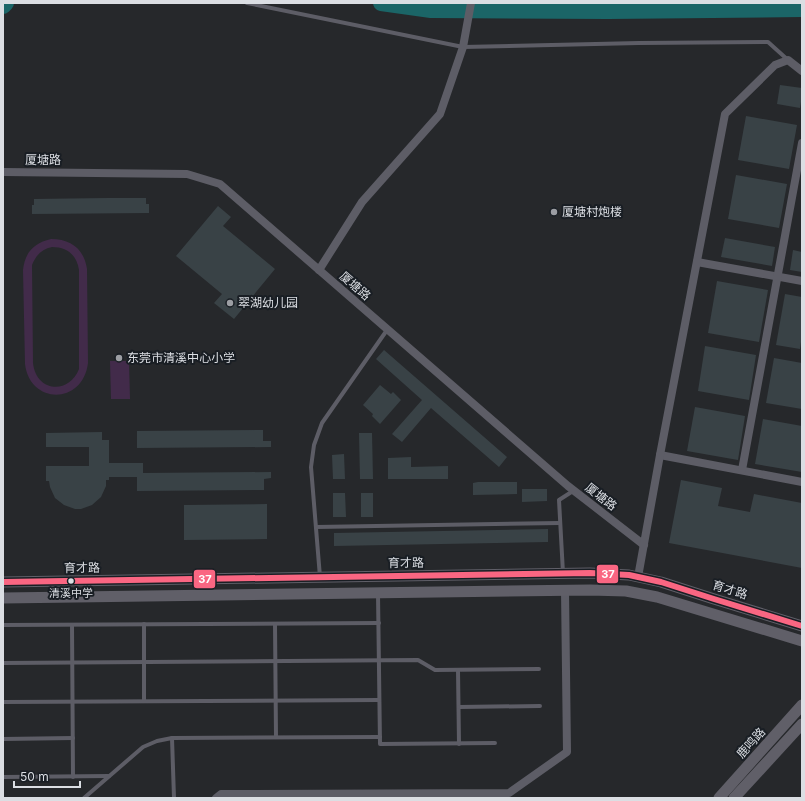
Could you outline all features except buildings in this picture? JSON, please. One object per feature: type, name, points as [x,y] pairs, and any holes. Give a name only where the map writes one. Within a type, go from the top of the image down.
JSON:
[{"type":"main road","name":"育才路","points":[[3,582],[590,573],[614,574],[629,575],[661,582],[802,626]]},
{"type":"main road","points":[[3,598],[565,590],[626,591],[657,597],[800,641]]},
{"type":"main road","name":"鹿鸣路","points":[[719,798],[802,705]]},
{"type":"main road","name":"鹿鸣路","points":[[734,798],[802,724]]},
{"type":"street","points":[[319,270],[362,202],[440,114],[463,47],[471,3]]},
{"type":"street","points":[[638,577],[725,114],[775,65],[788,60],[802,71]]},
{"type":"street","points":[[742,470],[802,143]]},
{"type":"street","name":"厦塘路","points":[[3,172],[187,174],[220,184],[573,491],[644,545]]},
{"type":"street","points":[[697,262],[802,281]]},
{"type":"street","points":[[660,455],[802,482]]},
{"type":"street","points":[[216,798],[221,794],[509,793],[567,752],[565,590]]},
{"type":"lane","points":[[247,3],[463,47],[631,43],[768,42],[788,60]]},
{"type":"lane","points":[[320,577],[311,468],[314,445],[322,423],[387,330]]},
{"type":"lane","points":[[564,574],[559,500],[573,491]]},
{"type":"lane","points":[[316,528],[560,523]]},
{"type":"lane","points":[[378,593],[380,744],[495,743]]},
{"type":"lane","points":[[3,625],[379,623]]},
{"type":"lane","points":[[144,624],[144,701]]},
{"type":"lane","points":[[274,624],[276,737]]},
{"type":"lane","points":[[72,625],[73,777]]},
{"type":"lane","points":[[3,663],[418,660],[435,670],[539,669]]},
{"type":"lane","points":[[458,670],[459,744]]},
{"type":"lane","points":[[3,702],[379,700]]},
{"type":"lane","points":[[459,706],[540,706]]},
{"type":"lane","points":[[84,798],[143,747],[157,740],[172,738],[380,736]]},
{"type":"lane","points":[[3,739],[73,738]]},
{"type":"lane","points":[[172,738],[174,798]]},
{"type":"lane","points":[[3,777],[109,776]]},
{"type":"shaded area","points":[[58,239],[75,246],[83,256],[87,269],[88,363],[84,377],[77,387],[67,393],[56,395],[46,393],[36,387],[29,377],[25,364],[23,270],[26,258],[31,249],[45,241]],"holes":[[[57,247],[67,250],[74,256],[79,270],[79,369],[68,383],[53,387],[40,380],[35,373],[33,363],[32,265],[37,255],[42,251],[48,248]]]},
{"type":"shaded area","points":[[110,361],[129,361],[130,399],[111,399]]},
{"type":"waterway","points":[[3,6],[6,3]]},
{"type":"waterway","points":[[381,3],[431,10],[608,11],[802,9]]},
{"type":"transit line","name":"37","points":[[3,582],[590,573],[629,575],[661,582],[802,626]]},
{"type":"place","name":"厦塘村炮楼","points":[[554,212]]},
{"type":"place","name":"翠湖幼儿园","points":[[230,303]]},
{"type":"place","name":"东莞市清溪中心小学","points":[[119,358]]},
{"type":"place","name":"清溪中学","points":[[71,581]]}]
